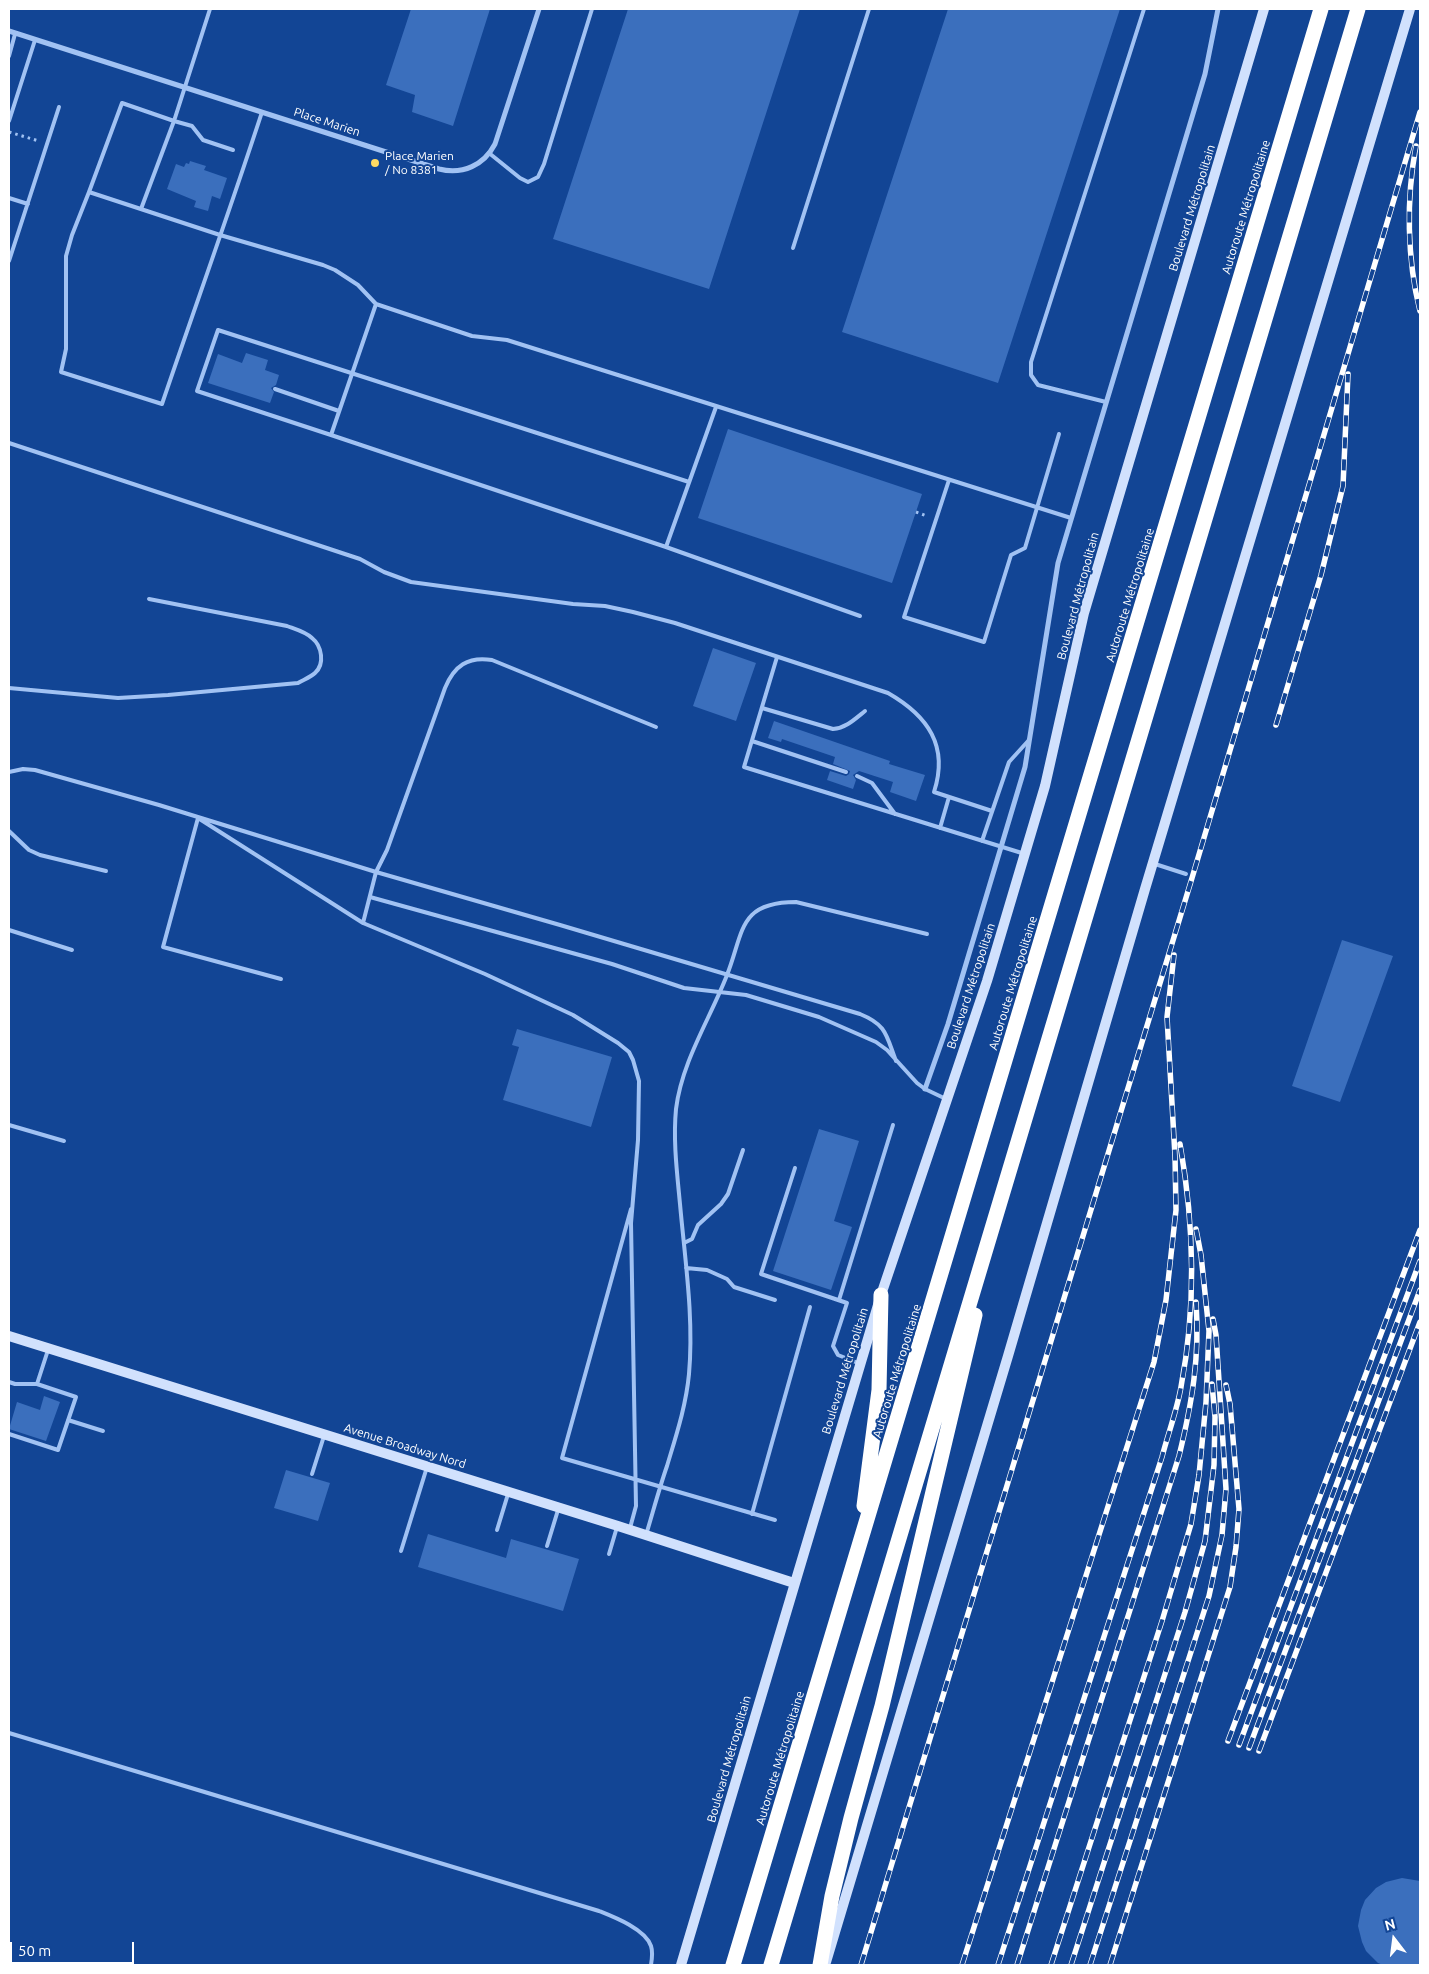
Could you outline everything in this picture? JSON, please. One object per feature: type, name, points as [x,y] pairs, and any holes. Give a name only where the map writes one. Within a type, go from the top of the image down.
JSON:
[{"type":"highway","name":"Autoroute Métropolitaine","points":[[734,1965],[1321,9]]},
{"type":"highway","points":[[771,1965],[1358,9]]},
{"type":"highway","points":[[820,1965],[832,1896],[850,1818],[882,1706],[1012,1161]]},
{"type":"highway","points":[[858,1550],[879,1390],[881,1295]]},
{"type":"main road","name":"Boulevard Métropolitain","points":[[681,1965],[881,1295],[948,1099],[1025,854],[1054,752],[1084,613],[1264,9]]},
{"type":"main road","points":[[825,1965],[1410,9]]},
{"type":"main road","name":"Avenue Broadway Nord","points":[[9,1336],[559,1507],[794,1583]]},
{"type":"street","name":"Place Marien","points":[[9,32],[445,170],[465,170],[479,164],[489,153],[498,137],[539,9]]},
{"type":"street","name":"Boulevard Métropolitain","points":[[925,1089],[948,1024],[1025,767],[1054,583],[1106,402],[1205,74],[1218,9]]},
{"type":"lane","points":[[141,209],[174,120],[210,9]]},
{"type":"lane","points":[[489,153],[520,178],[528,182],[538,177],[544,164],[592,9]]},
{"type":"lane","points":[[793,248],[869,9]]},
{"type":"lane","points":[[1106,402],[1038,385],[1031,375],[1031,362],[1144,9]]},
{"type":"lane","points":[[9,56],[15,34]]},
{"type":"lane","points":[[9,121],[35,40]]},
{"type":"lane","points":[[233,150],[203,140],[192,126],[122,103],[72,234],[66,256],[66,349],[61,372],[162,404],[262,112]]},
{"type":"lane","points":[[9,262],[59,107]]},
{"type":"lane","points":[[89,192],[220,235],[329,267],[358,285],[376,304],[472,336],[507,340],[1072,518]]},
{"type":"lane","points":[[9,198],[28,204]]},
{"type":"lane","points":[[331,435],[376,304]]},
{"type":"lane","points":[[689,482],[218,330],[197,391],[666,547],[860,616]]},
{"type":"lane","points":[[275,389],[339,411]]},
{"type":"lane","points":[[666,547],[716,407]]},
{"type":"lane","points":[[949,480],[904,617],[984,642],[1011,555],[1025,548],[1059,434]]},
{"type":"lane","points":[[9,443],[353,557],[384,572],[411,582],[574,604],[605,606],[633,612],[675,623],[888,694],[911,708],[924,722],[937,745],[940,767],[934,792],[992,811]]},
{"type":"lane","points":[[9,688],[118,698],[168,695],[298,683],[315,674],[321,664],[322,656],[312,637],[287,626],[149,599]]},
{"type":"lane","points":[[777,657],[744,767],[1025,854]]},
{"type":"lane","points":[[363,923],[376,872],[387,850],[447,681],[458,666],[470,660],[492,660],[656,727]]},
{"type":"lane","points":[[762,708],[833,730],[840,729],[865,711]]},
{"type":"lane","points":[[982,841],[1009,762],[1030,738]]},
{"type":"lane","points":[[752,741],[846,772]]},
{"type":"lane","points":[[9,772],[23,768],[35,770],[727,974],[873,1020],[884,1030],[896,1061]]},
{"type":"lane","points":[[857,776],[872,783],[895,814]]},
{"type":"lane","points":[[940,828],[949,797]]},
{"type":"lane","points":[[198,818],[363,923],[485,974],[573,1015],[618,1043],[629,1052],[634,1060],[639,1081],[638,1140],[632,1223],[634,1480],[636,1506],[630,1530]]},
{"type":"lane","points":[[198,818],[163,948],[281,979]]},
{"type":"lane","points":[[9,831],[29,850],[40,855],[106,871]]},
{"type":"lane","points":[[1153,864],[1186,874]]},
{"type":"lane","points":[[370,897],[612,964],[684,988],[746,995],[819,1017],[876,1042],[887,1050],[925,1089],[948,1099]]},
{"type":"lane","points":[[646,1535],[686,1400],[689,1372],[686,1268],[675,1158],[676,1108],[692,1051],[727,974],[746,920],[754,911],[780,902],[807,904],[927,934]]},
{"type":"lane","points":[[9,930],[72,950]]},
{"type":"lane","points":[[9,1125],[64,1141]]},
{"type":"lane","points":[[839,1300],[894,1125]]},
{"type":"lane","points":[[684,1243],[692,1239],[698,1225],[721,1204],[728,1194],[743,1150]]},
{"type":"lane","points":[[795,1168],[761,1274],[847,1302],[833,1346],[842,1358],[860,1364]]},
{"type":"lane","points":[[633,1201],[562,1458],[775,1520]]},
{"type":"lane","points":[[686,1268],[707,1270],[727,1279],[734,1287],[775,1300]]},
{"type":"lane","points":[[752,1514],[810,1307]]},
{"type":"lane","points":[[37,1384],[48,1348]]},
{"type":"lane","points":[[9,1382],[15,1384],[37,1384],[76,1397],[58,1450],[9,1434]]},
{"type":"lane","points":[[68,1420],[103,1431]]},
{"type":"lane","points":[[312,1474],[324,1434]]},
{"type":"lane","points":[[401,1551],[428,1466]]},
{"type":"lane","points":[[497,1530],[508,1492]]},
{"type":"lane","points":[[547,1546],[559,1507]]},
{"type":"lane","points":[[609,1554],[618,1526]]},
{"type":"lane","points":[[9,1733],[599,1911],[620,1919],[648,1939],[651,1946],[651,1965]]},
{"type":"path","points":[[9,132],[47,144]]},
{"type":"building","points":[[411,9],[490,9],[453,126],[412,112],[415,95],[386,85]]},
{"type":"building","points":[[628,9],[800,9],[709,289],[553,239]]},
{"type":"building","points":[[948,9],[1120,9],[998,383],[842,332]]},
{"type":"building","points":[[190,161],[206,166],[204,170],[227,178],[220,199],[212,196],[208,211],[194,207],[196,201],[167,189],[176,164],[184,167]]},
{"type":"building","points":[[246,353],[268,360],[265,370],[279,375],[276,385],[271,388],[274,392],[270,403],[208,383],[218,354],[242,363]]},
{"type":"building","points":[[728,429],[922,494],[892,583],[698,518]]},
{"type":"building","points":[[713,648],[756,663],[736,721],[693,706]]},
{"type":"building","points":[[774,721],[890,761],[889,764],[925,775],[916,801],[890,792],[893,782],[859,771],[853,775],[856,780],[853,789],[827,780],[830,771],[846,776],[850,771],[833,764],[835,757],[782,739],[781,742],[768,738]]},
{"type":"building","points":[[1342,940],[1393,956],[1340,1102],[1292,1086]]},
{"type":"building","points":[[517,1029],[612,1057],[591,1127],[503,1100],[519,1047],[512,1045]]},
{"type":"building","points":[[819,1129],[859,1141],[834,1221],[852,1227],[831,1290],[773,1271]]},
{"type":"building","points":[[44,1396],[60,1402],[46,1441],[9,1429],[17,1402],[40,1410]]},
{"type":"building","points":[[286,1470],[330,1483],[318,1521],[274,1508]]},
{"type":"building","points":[[428,1534],[506,1558],[511,1539],[579,1559],[563,1611],[418,1567]]},
{"type":"building","points":[[1402,1878],[1420,1881],[1420,1965],[1383,1965],[1378,1963],[1366,1951],[1362,1942],[1358,1926],[1361,1910],[1365,1900],[1376,1888],[1386,1882]]},
{"type":"railway","points":[[861,1965],[1192,878],[1420,112]]},
{"type":"railway","points":[[1416,146],[1409,208],[1409,229],[1412,271],[1420,311]]},
{"type":"railway","points":[[1276,725],[1321,575],[1343,486],[1348,374]]},
{"type":"railway","points":[[962,1965],[1154,1362],[1166,1300],[1176,1210],[1175,1156],[1167,1017],[1174,955]]},
{"type":"railway","points":[[998,1965],[1162,1457],[1179,1396],[1186,1357],[1191,1296],[1188,1204],[1180,1144]]},
{"type":"railway","points":[[1051,1965],[1162,1621],[1191,1524],[1199,1475],[1206,1402],[1209,1331],[1201,1255],[1196,1229]]},
{"type":"railway","points":[[1228,1741],[1420,1230]]},
{"type":"railway","points":[[1239,1745],[1420,1261]]},
{"type":"railway","points":[[1249,1748],[1420,1290]]},
{"type":"railway","points":[[1017,1965],[1179,1456],[1194,1380],[1197,1342],[1196,1302]]},
{"type":"railway","points":[[1090,1965],[1209,1596],[1222,1535],[1226,1489],[1216,1335],[1213,1319]]},
{"type":"railway","points":[[1259,1751],[1420,1322]]},
{"type":"railway","points":[[1071,1965],[1185,1612],[1205,1541],[1214,1465],[1215,1417],[1212,1384]]},
{"type":"railway","points":[[1110,1965],[1230,1587],[1239,1509],[1230,1404],[1226,1385]]},
{"type":"place","name":"Place Marien / No 8381","points":[[375,163]]}]
